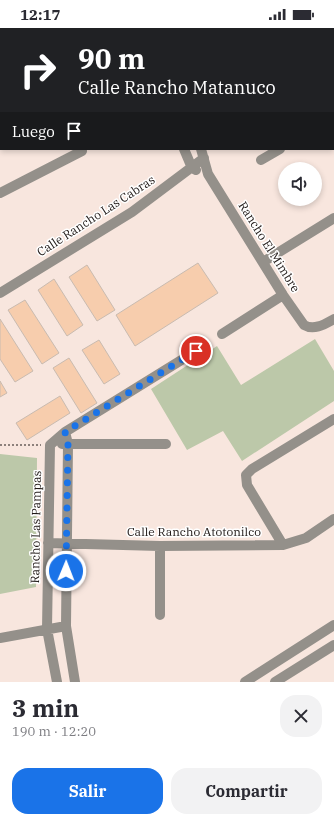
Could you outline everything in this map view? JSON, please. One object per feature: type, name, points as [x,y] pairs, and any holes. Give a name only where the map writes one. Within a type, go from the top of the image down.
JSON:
[{"type":"street","points":[[184,150],[192,168],[208,174]]},
{"type":"street","points":[[261,160],[278,150]]},
{"type":"street","points":[[0,193],[82,152]]},
{"type":"street","name":"Calle Rancho Las Cabras","points":[[0,293],[132,212],[192,168],[203,154]]},
{"type":"street","name":"Rancho El Mimbre","points":[[203,154],[208,174],[283,295],[304,326],[313,328],[321,326],[334,319]]},
{"type":"street","points":[[263,262],[334,218]]},
{"type":"street","points":[[222,334],[283,295]]},
{"type":"street","points":[[50,445],[65,432],[196,351]]},
{"type":"street","points":[[283,545],[247,485],[246,476],[252,469],[334,419]]},
{"type":"street","points":[[65,432],[68,444],[66,626],[75,682]]},
{"type":"street","points":[[50,445],[166,444]]},
{"type":"street","name":"Rancho Las Pampas","points":[[50,445],[47,629],[56,682]]},
{"type":"street","name":"Calle Rancho Atotonilco","points":[[48,543],[160,546],[283,545],[306,538],[334,519]]},
{"type":"street","points":[[160,546],[160,615]]},
{"type":"street","points":[[0,638],[66,626]]},
{"type":"street","points":[[245,682],[331,627],[334,639]]},
{"type":"street","points":[[275,682],[334,644]]},
{"type":"path","points":[[0,445],[50,445]]},
{"type":"green space","points":[[315,339],[334,371],[334,401],[242,461],[223,431],[187,450],[151,389],[217,346],[241,385]]},
{"type":"green space","points":[[0,454],[37,458],[36,587],[0,594]]},
{"type":"building","points":[[198,263],[218,293],[135,346],[116,315]]},
{"type":"building","points":[[87,265],[115,310],[97,321],[69,277]]},
{"type":"building","points":[[54,279],[83,325],[67,336],[38,290]]},
{"type":"building","points":[[25,300],[59,353],[42,364],[8,310]]},
{"type":"building","points":[[0,319],[33,371],[15,382],[0,359]]},
{"type":"building","points":[[99,340],[120,374],[104,384],[82,350]]},
{"type":"building","points":[[69,358],[97,403],[81,413],[53,368]]},
{"type":"building","points":[[0,381],[7,393],[0,397]]},
{"type":"building","points":[[60,396],[70,413],[27,440],[16,423]]},
{"type":"route","points":[[66,571],[68,444],[65,432],[196,351]]}]
